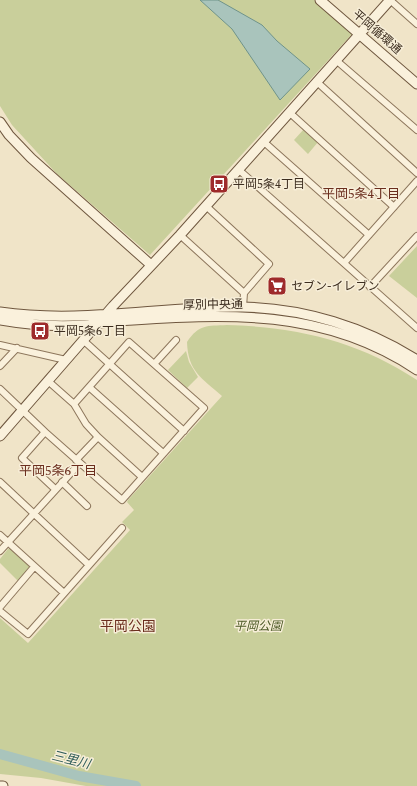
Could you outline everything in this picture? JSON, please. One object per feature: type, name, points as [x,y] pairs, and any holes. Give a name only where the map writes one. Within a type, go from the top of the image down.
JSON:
[{"type":"street","name":"平岡循環通","points":[[320,0],[417,84]]},
{"type":"street","points":[[0,436],[22,409],[105,316],[239,170],[390,0],[417,24]]},
{"type":"street","points":[[337,61],[417,130]]},
{"type":"street","points":[[317,82],[417,173]]},
{"type":"street","points":[[290,113],[394,207]]},
{"type":"street","points":[[0,122],[9,135],[32,158],[151,265]]},
{"type":"street","points":[[264,142],[369,236]]},
{"type":"street","points":[[239,170],[417,328]]},
{"type":"street","points":[[344,263],[417,181]]},
{"type":"street","points":[[206,206],[269,264],[244,293],[243,307]]},
{"type":"street","points":[[180,235],[244,293]]},
{"type":"street","points":[[370,287],[417,236]]},
{"type":"street","name":"厚別中央通","points":[[0,312],[56,317],[105,316],[243,307],[300,313],[335,322],[382,340],[417,360]]},
{"type":"street","name":"厚別中央通","points":[[0,320],[51,325],[98,324],[223,316],[275,318],[319,327],[351,337],[388,354],[417,370]]},
{"type":"street","points":[[155,363],[176,340]]},
{"type":"street","points":[[84,341],[184,431]]},
{"type":"street","points":[[0,390],[122,500],[204,408],[155,363],[129,342],[74,404]]},
{"type":"street","points":[[0,345],[66,360]]},
{"type":"street","points":[[0,366],[17,348]]},
{"type":"street","points":[[48,381],[74,404],[86,424],[98,437],[142,477]]},
{"type":"street","points":[[89,387],[164,453]]},
{"type":"street","points":[[45,432],[22,458],[55,489]]},
{"type":"street","points":[[0,551],[62,482],[98,437]]},
{"type":"street","points":[[0,482],[89,565]]},
{"type":"street","points":[[62,482],[87,506]]},
{"type":"street","points":[[0,611],[28,634],[122,528]]},
{"type":"street","points":[[0,535],[64,593]]},
{"type":"street","points":[[0,607],[34,567]]},
{"type":"green space","points":[[0,0],[314,0],[353,33],[150,255],[57,174],[12,125],[0,106]]},
{"type":"green space","points":[[304,129],[318,142],[308,154],[294,140]]},
{"type":"green space","points":[[417,246],[417,298],[389,276]]},
{"type":"green space","name":"平岡公園","points":[[227,325],[278,329],[326,339],[372,355],[417,380],[417,786],[86,786],[41,778],[0,774],[0,618],[28,643],[130,530],[122,522],[134,510],[127,502],[128,500],[222,396],[202,379],[193,368],[190,361],[187,342],[191,336],[204,327]]},
{"type":"green space","points":[[186,351],[189,362],[198,377],[187,388],[168,370]]},
{"type":"green space","points":[[8,549],[11,549],[29,566],[29,569],[18,581],[0,563],[0,559]]},
{"type":"water","points":[[200,0],[218,0],[262,25],[277,41],[310,69],[280,100],[232,29]]},
{"type":"waterway","name":"三里川","points":[[0,754],[79,776],[136,786]]},
{"type":"place","name":"平岡5条4丁目","points":[[219,184]]},
{"type":"place","name":"セブン-イレブン","points":[[277,286]]},
{"type":"place","name":"平岡5条6丁目","points":[[40,331]]},
{"type":"district","name":"平岡5条4丁目","points":[[361,194]]},
{"type":"district","name":"平岡5条6丁目","points":[[58,471]]},
{"type":"district","name":"平岡公園","points":[[128,626]]}]
